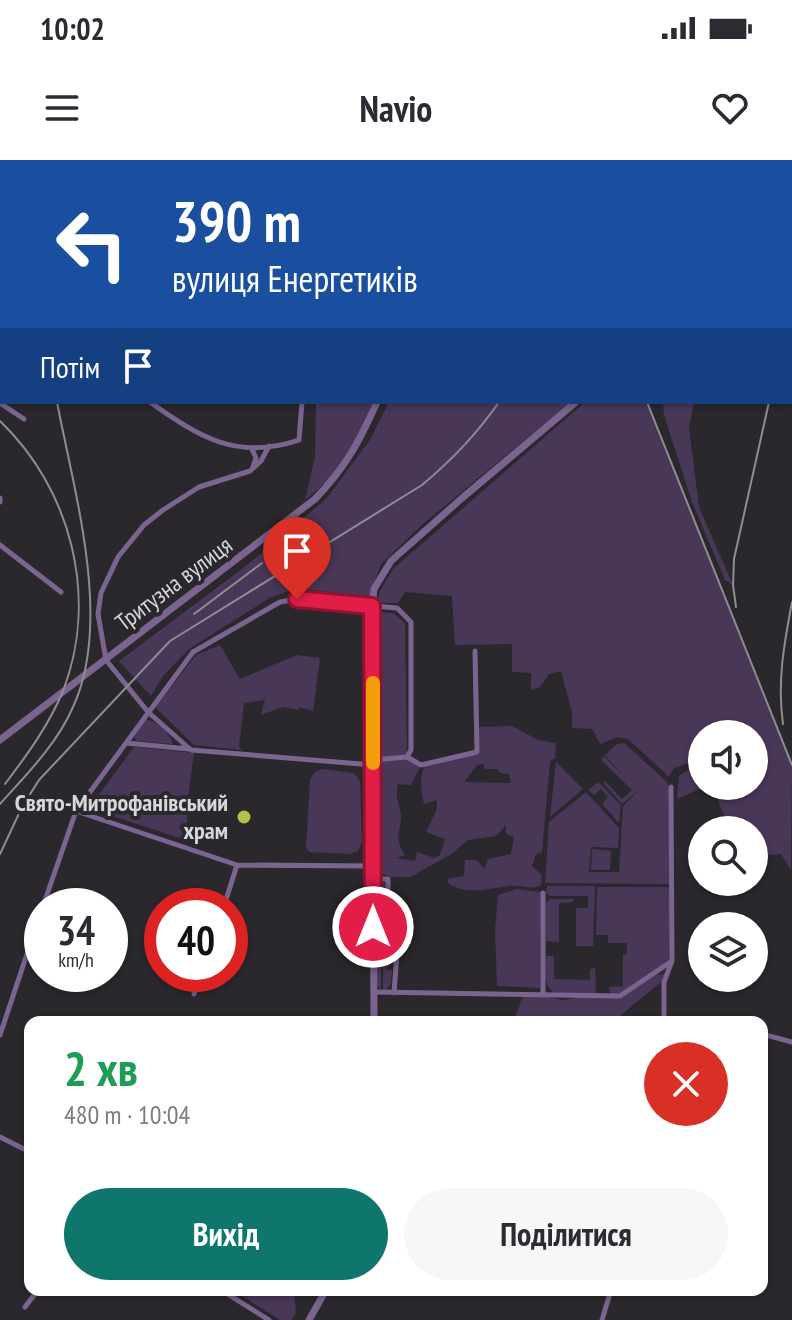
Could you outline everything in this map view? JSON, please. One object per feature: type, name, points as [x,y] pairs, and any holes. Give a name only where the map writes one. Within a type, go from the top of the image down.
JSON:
[{"type":"street","points":[[2,404],[24,419]]},
{"type":"street","points":[[153,404],[208,439],[252,449],[299,440],[302,404]]},
{"type":"street","name":"Тритузна вулиця","points":[[0,740],[315,499],[340,474],[376,404]]},
{"type":"street","points":[[374,1016],[374,589],[391,561],[574,404]]},
{"type":"street","points":[[191,750],[148,712],[106,660],[98,614],[101,593],[118,557],[144,525],[199,487],[250,471],[261,461],[269,446]]},
{"type":"street","points":[[250,471],[256,458],[252,449]]},
{"type":"street","points":[[0,545],[61,592]]},
{"type":"street","points":[[49,888],[76,811],[193,652],[280,602],[297,599],[397,608],[411,622],[411,750],[407,757]]},
{"type":"street","points":[[126,743],[373,763],[407,757],[421,765],[477,752],[475,651]]},
{"type":"street","points":[[664,1016],[664,982],[672,961],[671,787]]},
{"type":"street","points":[[76,811],[237,865],[373,866]]},
{"type":"street","points":[[230,888],[237,865]]},
{"type":"street","points":[[374,879],[388,879],[389,947],[397,953],[394,993]]},
{"type":"street","points":[[543,893],[543,993]]},
{"type":"street","points":[[374,992],[620,996],[672,961]]},
{"type":"street","points":[[0,1035],[24,962]]},
{"type":"street","points":[[768,1036],[792,1042]]},
{"type":"street","points":[[0,1137],[24,1149]]},
{"type":"street","points":[[25,1307],[33,1296]]},
{"type":"street","points":[[231,1296],[269,1320]]},
{"type":"street","points":[[309,1320],[323,1296]]},
{"type":"street","points":[[602,1320],[609,1296]]},
{"type":"shaded area","points":[[316,404],[372,404],[336,474],[305,500],[315,457]]},
{"type":"shaded area","points":[[388,404],[569,404],[424,523],[381,564],[369,597],[298,588],[271,597],[189,649],[163,676],[151,696],[119,661],[247,565],[326,499],[370,440]]},
{"type":"shaded area","points":[[583,404],[648,404],[792,765],[791,870],[781,854],[768,855],[768,816],[724,816],[718,800],[768,800],[768,720],[688,720],[688,764],[674,768],[669,777],[628,739],[618,737],[600,744],[592,729],[572,728],[572,712],[561,671],[549,674],[540,687],[531,690],[531,673],[512,672],[512,644],[455,645],[452,596],[405,592],[398,603],[377,603],[393,569]]},
{"type":"shaded area","points":[[663,404],[694,404],[689,428],[699,507],[733,585],[725,580],[692,502]]},
{"type":"shaded area","points":[[380,612],[393,613],[405,623],[407,757],[421,765],[411,785],[398,784],[401,817],[399,840],[405,855],[396,858],[415,861],[417,852],[434,858],[440,855],[445,839],[426,832],[437,809],[437,800],[424,804],[421,784],[425,764],[477,752],[477,727],[512,726],[538,740],[556,743],[555,758],[550,761],[542,852],[536,854],[532,866],[542,875],[541,885],[532,888],[515,886],[465,890],[449,884],[447,879],[464,876],[465,860],[477,860],[484,869],[488,859],[511,854],[514,837],[506,834],[506,825],[496,836],[468,840],[450,855],[410,877],[391,877],[379,872],[376,619]],"holes":[[[483,764],[485,769],[497,769],[500,773],[509,774],[511,783],[464,782],[477,765]]]},
{"type":"shaded area","points":[[220,645],[240,679],[297,655],[320,658],[313,711],[283,707],[261,715],[265,700],[244,703],[239,746],[242,750],[194,745],[155,707],[196,655]]},
{"type":"shaded area","points":[[146,720],[162,728],[173,744],[136,741],[134,736]]},
{"type":"shaded area","points":[[624,743],[666,781],[669,788],[669,884],[545,883],[549,822],[586,792],[619,828],[618,848],[591,847],[589,872],[619,872],[623,806],[638,791],[622,804],[603,783],[605,781],[622,799],[632,790],[601,760],[604,756],[625,778],[605,755],[617,744]]},
{"type":"shaded area","points":[[134,747],[194,753],[186,840],[89,808]]},
{"type":"shaded area","points":[[556,762],[583,789],[550,817]]},
{"type":"shaded area","points":[[322,769],[354,773],[360,781],[362,842],[358,851],[349,854],[309,852],[306,847],[310,780],[314,773]]},
{"type":"shaded area","points":[[688,770],[688,794],[677,799],[679,776]]},
{"type":"shaded area","points":[[598,782],[621,805],[619,823],[602,804],[608,797],[601,789],[594,795],[588,790]]},
{"type":"shaded area","points":[[592,849],[611,851],[610,870],[591,870]]},
{"type":"shaded area","points":[[378,882],[381,882],[381,990],[377,985]]},
{"type":"shaded area","points":[[383,882],[387,886],[387,970],[392,970],[391,984],[386,990],[383,990]]},
{"type":"shaded area","points":[[547,886],[595,886],[593,946],[576,946],[576,908],[588,908],[588,896],[550,896],[546,893]]},
{"type":"shaded area","points":[[597,887],[671,887],[669,961],[620,994],[610,994],[609,987],[623,986],[623,954],[627,954],[627,943],[608,943],[608,935],[596,935]]},
{"type":"shaded area","points":[[516,889],[541,892],[540,988],[497,986],[495,930],[498,895]]},
{"type":"shaded area","points":[[549,899],[573,899],[573,902],[559,903],[559,942],[546,941],[546,903]]},
{"type":"shaded area","points":[[546,956],[554,956],[554,979],[590,980],[590,969],[595,968],[596,993],[555,993],[548,986]]},
{"type":"shaded area","points":[[664,974],[661,982],[622,1016],[516,1016],[523,996],[538,995],[562,1000],[621,997],[656,975]]},
{"type":"shaded area","points":[[242,1296],[295,1296],[296,1313],[292,1320],[280,1320]]},
{"type":"railway","points":[[0,804],[41,758],[66,721],[84,673],[90,636],[86,556],[57,404]]},
{"type":"railway","points":[[0,854],[22,807],[39,780],[170,641],[422,485],[464,446],[498,404]]},
{"type":"railway","points":[[648,404],[792,765]]},
{"type":"railway","points":[[736,607],[734,559],[769,404]]},
{"type":"railway","points":[[0,421],[25,448],[61,512],[72,546],[78,582],[74,655],[63,691],[44,728],[5,784]]},
{"type":"railway","points":[[194,614],[262,563]]},
{"type":"railway","points":[[783,724],[781,678],[792,602]]},
{"type":"slow traffic","points":[[373,683],[373,763]]},
{"type":"place","name":"Свято-Митрофанівський храм","points":[[244,817]]},
{"type":"route","points":[[297,599],[372,606],[373,927]]}]
